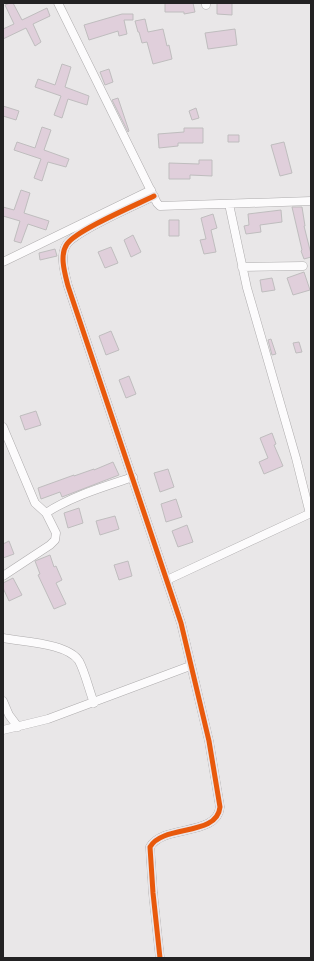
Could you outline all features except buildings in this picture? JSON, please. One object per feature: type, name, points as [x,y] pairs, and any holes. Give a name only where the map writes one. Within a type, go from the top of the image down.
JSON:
[{"type":"street","points":[[58,3],[157,203],[160,206],[311,201]]},
{"type":"street","points":[[3,262],[153,193]]},
{"type":"street","points":[[153,193],[82,232],[67,244],[63,255],[64,270],[68,286],[181,622],[190,666],[209,741],[220,807],[216,819],[208,824],[160,836],[153,841],[150,847],[160,958]]},
{"type":"street","points":[[167,580],[310,514],[296,458],[247,288],[229,204]]},
{"type":"street","points":[[242,267],[303,266]]},
{"type":"street","points":[[3,427],[35,503],[46,514],[56,533],[55,540],[50,545],[3,576]]},
{"type":"street","points":[[46,514],[69,500],[132,477]]},
{"type":"street","points":[[3,638],[56,647],[74,655],[79,662],[94,702]]},
{"type":"street","points":[[3,730],[48,720],[190,666]]},
{"type":"street","points":[[3,701],[9,715],[18,727]]},
{"type":"cycle path","points":[[154,196],[121,211],[73,238],[65,248],[63,259],[68,286],[181,623],[209,741],[220,807],[217,816],[210,823],[200,827],[166,835],[157,840],[150,847],[160,958]]}]
